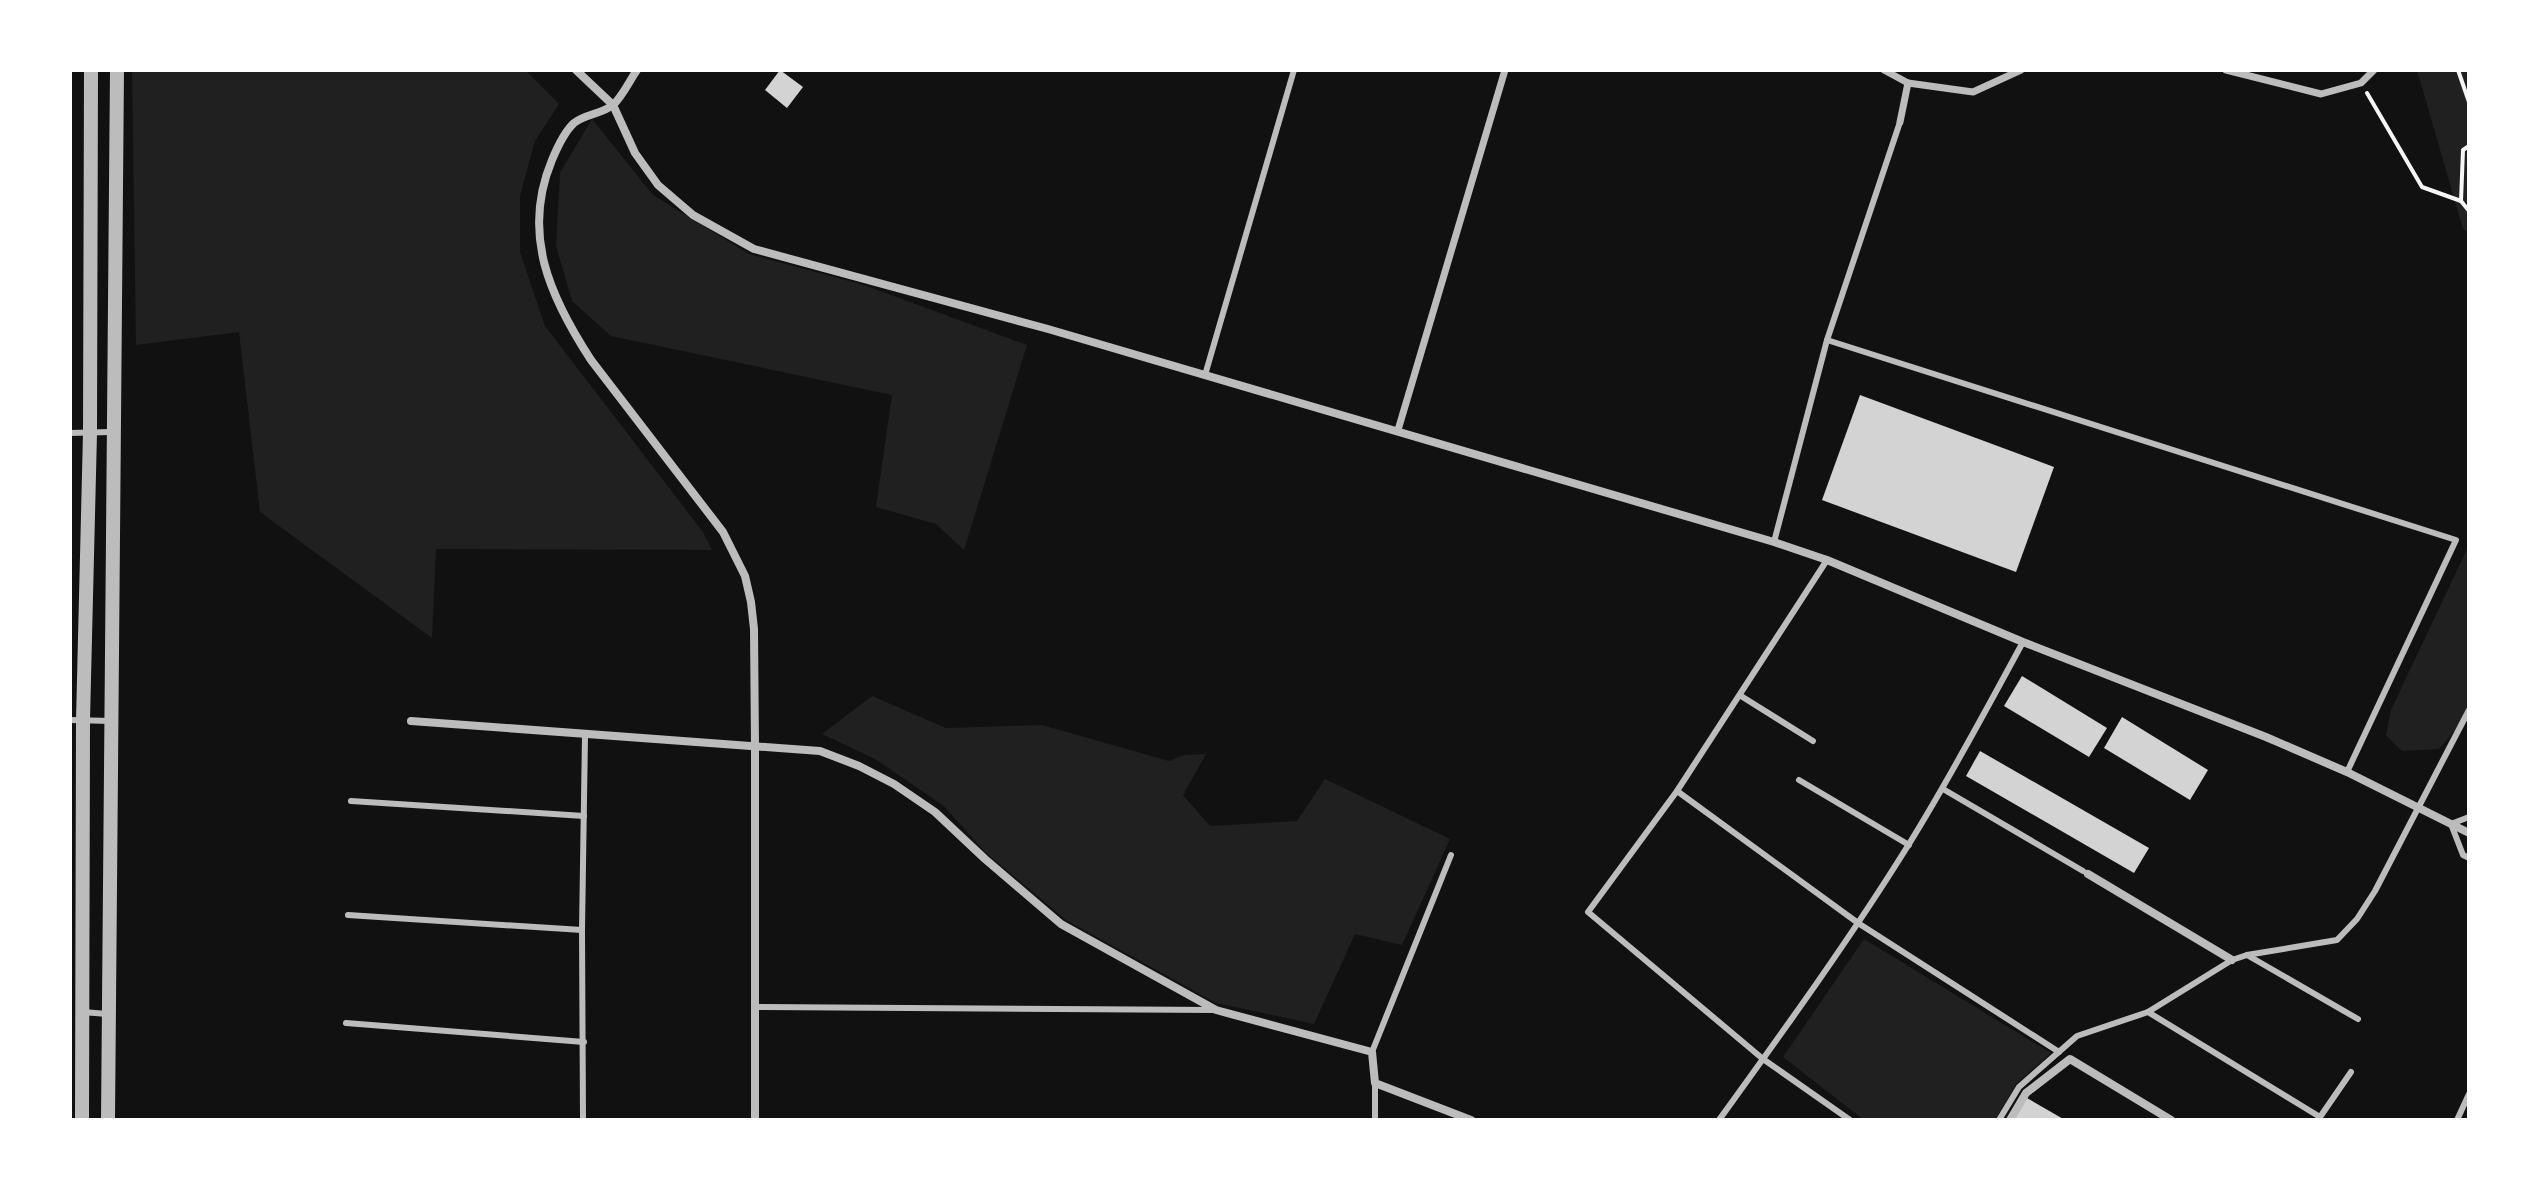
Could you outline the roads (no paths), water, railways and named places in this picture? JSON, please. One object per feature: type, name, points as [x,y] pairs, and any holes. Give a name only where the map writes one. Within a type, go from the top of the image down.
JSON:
[{"type":"street","points":[[82,1120],[83,1012],[76,720],[90,433],[91,70]]},
{"type":"street","points":[[108,1120],[117,70]]},
{"type":"street","points":[[576,70],[613,105],[635,153],[658,185],[693,215],[754,249],[1048,329],[1398,430],[1827,560],[2023,642],[2266,737],[2347,772],[2469,833]]},
{"type":"street","points":[[637,70],[613,105],[574,123],[556,151],[544,179],[539,233],[543,262],[555,298],[571,330],[710,512],[745,576],[754,629],[755,1120]]},
{"type":"street","points":[[1398,430],[1505,70]]},
{"type":"street","points":[[1884,70],[1908,83],[1973,92],[2021,70]]},
{"type":"street","points":[[2226,70],[2321,94],[2361,83],[2374,70]]},
{"type":"street","points":[[1900,122],[1908,83]]},
{"type":"street","points":[[411,721],[820,751],[894,784],[935,812],[1061,924],[1216,1010],[1372,1052],[1375,1083],[1471,1120]]},
{"type":"street","points":[[2086,873],[2232,960]]},
{"type":"street","points":[[2010,1120],[2026,1093],[2070,1059],[2171,1120]]},
{"type":"lane","points":[[1205,375],[1294,70]]},
{"type":"lane","points":[[1774,542],[1827,340],[1900,122]]},
{"type":"lane","points":[[1827,340],[2456,540],[2347,772]]},
{"type":"lane","points":[[70,433],[115,431]]},
{"type":"lane","points":[[1827,560],[1677,791],[1588,912],[1763,1059],[1850,1120]]},
{"type":"lane","points":[[1719,1120],[1909,845],[2023,642]]},
{"type":"lane","points":[[1741,696],[1813,741]]},
{"type":"lane","points":[[1999,1120],[2019,1087],[2077,1036],[2148,1012],[2232,960],[2337,940],[2357,919],[2469,710]]},
{"type":"lane","points":[[76,720],[112,721]]},
{"type":"lane","points":[[583,1120],[585,735]]},
{"type":"lane","points":[[1799,780],[1909,845]]},
{"type":"lane","points":[[1943,789],[2086,873]]},
{"type":"lane","points":[[1677,791],[1858,923],[2059,1052]]},
{"type":"lane","points":[[351,801],[584,816]]},
{"type":"lane","points":[[2469,817],[2451,824],[2463,855],[2469,858]]},
{"type":"lane","points":[[1372,1052],[1451,855]]},
{"type":"lane","points":[[348,915],[582,930]]},
{"type":"lane","points":[[2247,955],[2358,1019]]},
{"type":"lane","points":[[756,1007],[1216,1010]]},
{"type":"lane","points":[[83,1012],[109,1014]]},
{"type":"lane","points":[[2148,1012],[2319,1118],[2351,1072]]},
{"type":"lane","points":[[346,1023],[584,1042]]},
{"type":"lane","points":[[1375,1083],[1375,1120]]},
{"type":"lane","points":[[2457,1120],[2469,1094]]}]
